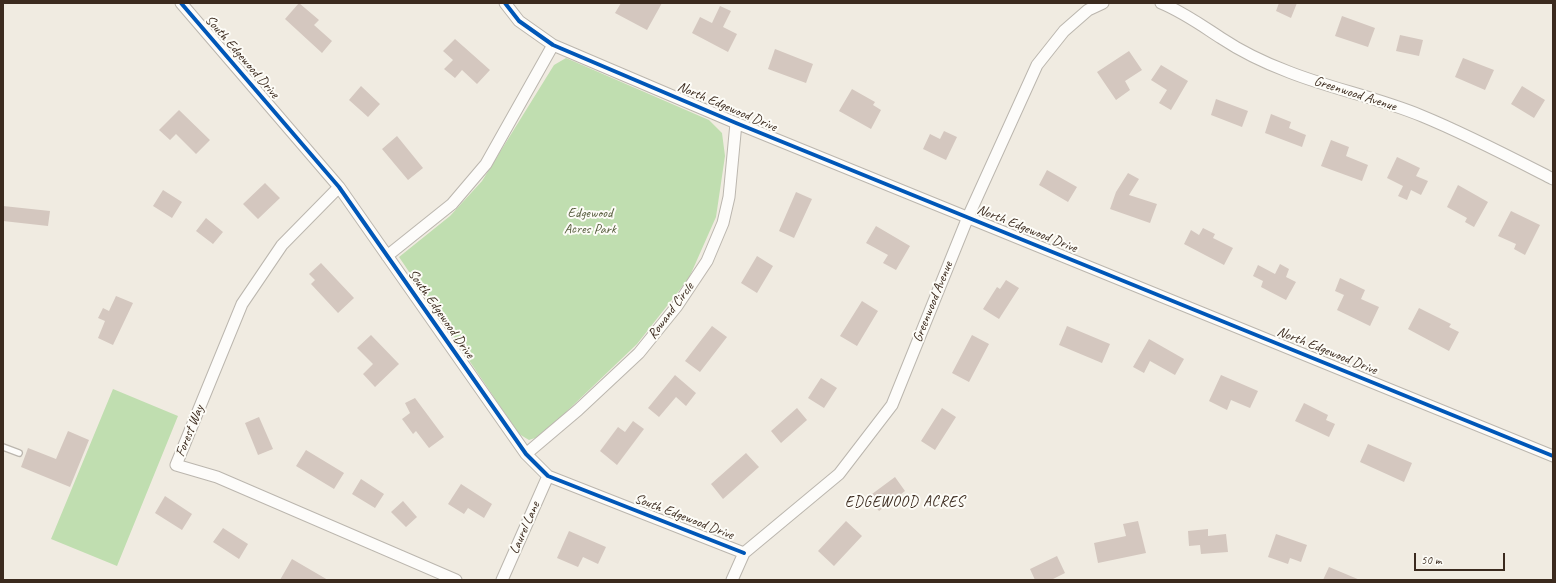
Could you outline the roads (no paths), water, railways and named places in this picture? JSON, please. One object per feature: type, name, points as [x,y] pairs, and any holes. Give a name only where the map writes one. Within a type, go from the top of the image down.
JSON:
[{"type":"street","name":"South Edgewood Drive","points":[[181,3],[339,187],[526,454],[548,476],[744,553]]},
{"type":"street","name":"North Edgewood Drive","points":[[505,3],[519,21],[553,45],[736,123],[1553,456]]},
{"type":"street","name":"Greenwood Avenue","points":[[732,580],[744,553],[839,474],[892,405],[968,217],[1036,65],[1064,31],[1088,10],[1103,3]]},
{"type":"street","name":"Greenwood Avenue","points":[[1161,3],[1176,9],[1250,56],[1289,73],[1378,100],[1422,116],[1553,179]]},
{"type":"street","points":[[387,256],[452,204],[486,164],[553,45]]},
{"type":"street","name":"Rowand Circle","points":[[526,454],[578,410],[639,353],[677,306],[707,261],[723,223],[729,197],[736,123]]},
{"type":"street","name":"Forest Way","points":[[339,187],[282,245],[242,304],[176,465],[217,477],[456,580]]},
{"type":"street","name":"Laurel Lane","points":[[502,580],[548,476]]},
{"type":"lane","points":[[3,447],[19,453]]},
{"type":"district","name":"EDGEWOOD ACRES","points":[[905,502]]},
{"type":"park label","name":"Edgewood Acres Park","points":[[590,222]]}]
